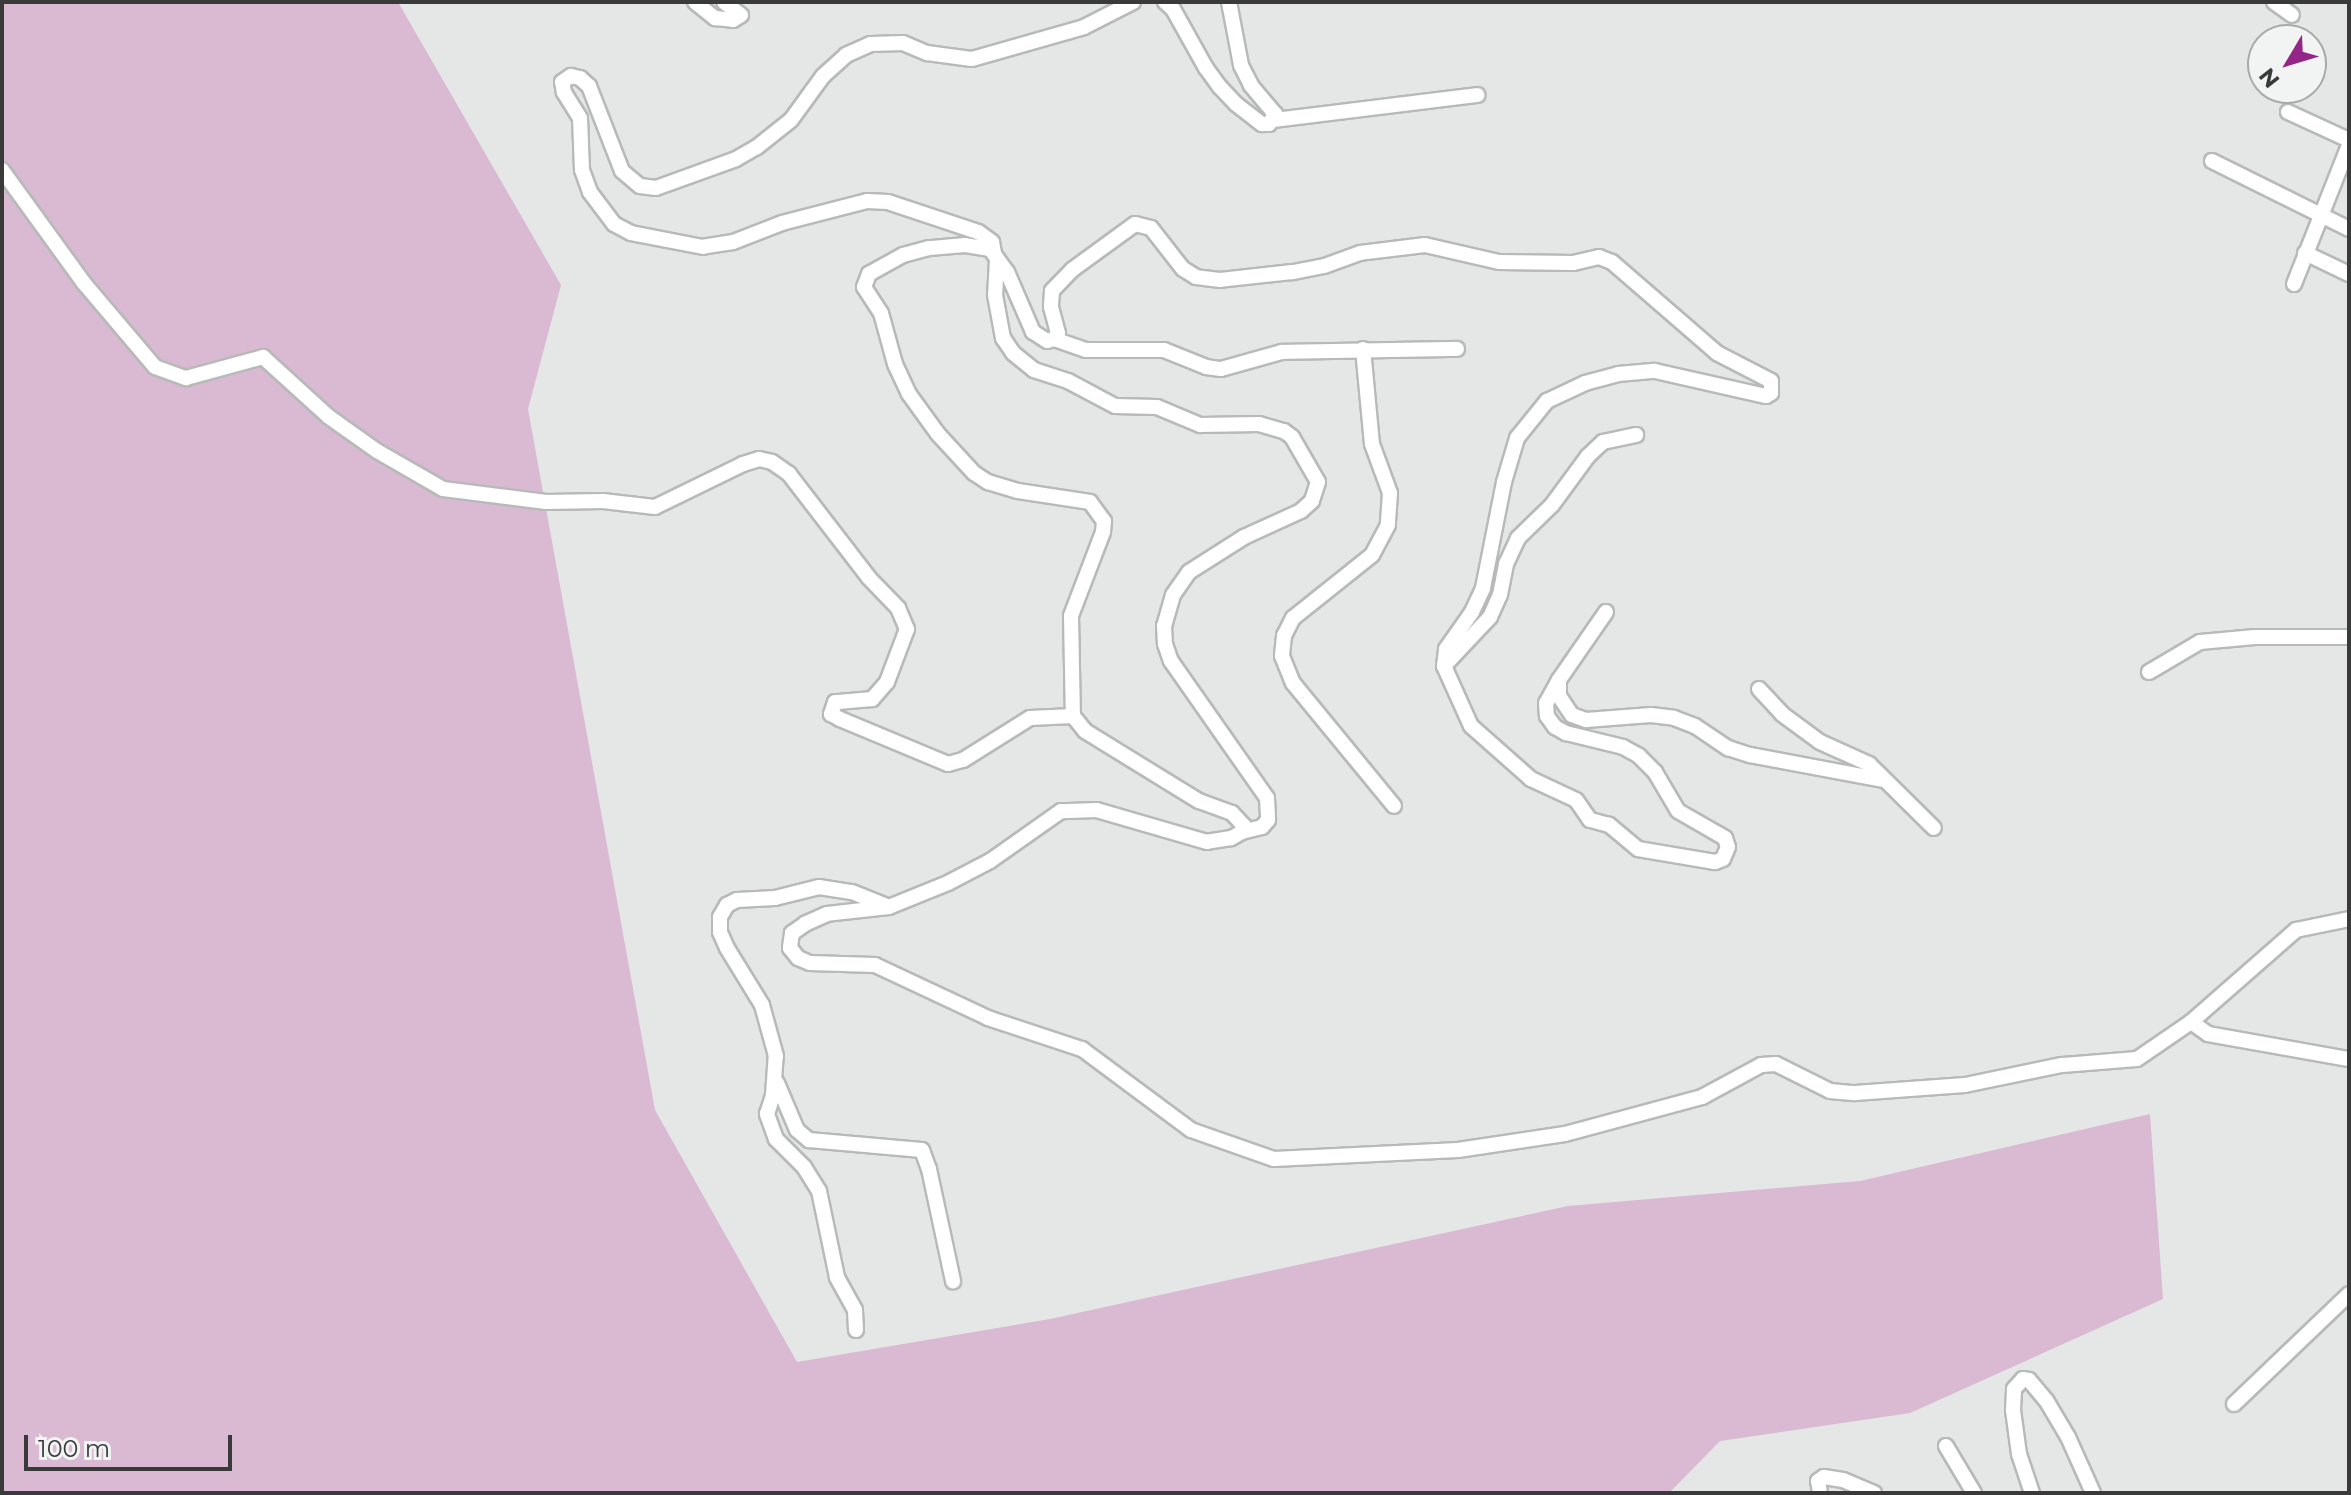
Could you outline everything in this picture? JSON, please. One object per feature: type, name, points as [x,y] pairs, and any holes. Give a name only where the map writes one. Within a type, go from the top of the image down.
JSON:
[{"type":"street","points":[[695,2],[715,18],[733,20],[741,15],[724,2]]},
{"type":"street","points":[[1133,2],[1084,27],[972,59],[927,53],[903,43],[871,44],[846,55],[823,76],[791,120],[757,147],[736,159],[656,188],[633,182],[622,171],[589,86],[580,78],[571,76],[562,82],[564,92],[580,118],[582,170],[590,192],[614,224],[631,233],[703,247],[733,242],[782,223],[867,201],[888,202],[985,236],[992,242],[995,256],[995,295],[1003,338],[1013,353],[1034,370],[1068,381],[1115,406],[1157,407],[1200,425],[1259,424],[1284,431],[1292,437],[1318,482],[1312,501],[1301,511],[1244,537],[1189,572],[1173,595],[1164,626],[1165,644],[1171,661],[1267,798],[1268,820],[1262,827],[1231,838],[1207,842],[1097,810],[1061,811],[990,861],[889,907],[827,914],[797,928],[789,940],[790,948],[798,958],[810,963],[875,965],[988,1018],[1082,1049],[1191,1130],[1274,1159],[1458,1150],[1565,1134],[1702,1097],[1761,1065],[1776,1064],[1830,1091],[1855,1093],[1965,1085],[2062,1065],[2137,1059],[2191,1022],[2296,930],[2349,919]]},
{"type":"street","points":[[1165,2],[1173,9],[1206,68],[1236,104],[1262,124],[1477,95]]},
{"type":"street","points":[[1229,2],[1241,65],[1251,85],[1271,106],[1274,120]]},
{"type":"street","points":[[2274,2],[2292,15]]},
{"type":"street","points":[[2288,112],[2349,142],[2294,284]]},
{"type":"street","points":[[2212,161],[2349,229]]},
{"type":"street","points":[[2,170],[83,282],[155,367],[186,378],[263,357],[329,417],[377,451],[443,489],[546,502],[603,501],[655,507],[743,464],[759,459],[772,462],[789,474],[869,578],[898,608],[907,629],[887,682],[872,699],[835,702],[831,714],[840,719],[948,764],[963,760],[1030,718],[1073,716]]},
{"type":"street","points":[[1054,339],[1058,333],[1051,307],[1052,291],[1072,270],[1140,223],[1151,228],[1183,269],[1196,277],[1220,280],[1292,272],[1324,266],[1360,253],[1415,246],[1499,262],[1573,263],[1599,257],[1633,277],[1717,353],[1771,381],[1771,393],[1766,396],[1655,371],[1618,374],[1564,390],[1547,401],[1517,438],[1504,482],[1483,588],[1472,612],[1446,649],[1444,666],[1471,726],[1531,779],[1576,800],[1590,820],[1609,825],[1638,849],[1715,862],[1723,859],[1728,847],[1725,838],[1678,811],[1655,772],[1639,756],[1623,747],[1555,727],[1547,716],[1546,703],[1559,680],[1606,612]]},
{"type":"street","points":[[1242,832],[1242,820],[1199,801],[1085,731],[1073,716],[1071,616],[1103,532],[1104,521],[1099,510],[1090,502],[1018,491],[988,482],[974,473],[938,434],[909,394],[895,364],[881,313],[864,287],[869,274],[881,265],[929,248],[975,246],[995,256],[1007,272],[1033,332],[1043,340],[1054,339],[1086,350],[1164,350],[1206,367],[1221,369],[1282,352],[1457,349]]},
{"type":"street","points":[[2305,253],[2349,274]]},
{"type":"street","points":[[1363,349],[1372,444],[1390,493],[1388,525],[1372,555],[1293,618],[1284,636],[1282,656],[1293,683],[1394,806]]},
{"type":"street","points":[[1444,666],[1490,617],[1500,595],[1506,564],[1518,538],[1552,505],[1588,456],[1603,442],[1636,435]]},
{"type":"street","points":[[2149,672],[2200,642],[2255,637],[2349,637]]},
{"type":"street","points":[[1559,680],[1562,704],[1579,719],[1651,715],[1674,718],[1695,726],[1728,748],[1750,755],[1883,780]]},
{"type":"street","points":[[1759,689],[1782,714],[1820,742],[1859,758],[1934,828]]},
{"type":"street","points":[[856,1330],[855,1310],[837,1277],[819,1191],[804,1167],[776,1139],[767,1114],[776,1056],[762,1005],[720,932],[720,917],[727,905],[737,900],[775,898],[819,887],[852,892],[889,907]]},
{"type":"street","points":[[2191,1022],[2208,1034],[2349,1059]]},
{"type":"street","points":[[775,1075],[797,1130],[809,1140],[922,1150],[953,1281]]},
{"type":"street","points":[[2234,1404],[2349,1294]]},
{"type":"street","points":[[2032,1493],[2019,1454],[2013,1410],[2014,1389],[2023,1379],[2029,1380],[2046,1400],[2068,1437],[2093,1493]]},
{"type":"street","points":[[1946,1446],[1974,1493]]},
{"type":"street","points":[[1820,1493],[1818,1481],[1824,1477],[1843,1480],[1874,1493]]},
{"type":"shaded area","points":[[2,2],[398,2],[561,285],[528,409],[655,1110],[797,1362],[1050,1319],[1568,1206],[1860,1181],[2150,1114],[2163,1299],[1910,1413],[1720,1441],[1669,1493],[2,1493]]}]
